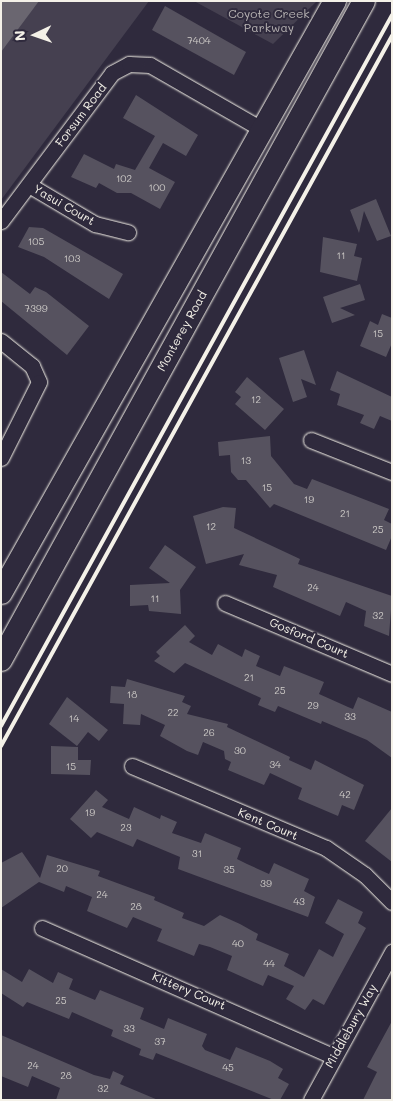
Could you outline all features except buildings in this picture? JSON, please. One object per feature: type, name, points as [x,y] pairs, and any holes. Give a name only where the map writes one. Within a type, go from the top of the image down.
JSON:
[{"type":"main road","points":[[1,593],[335,1]]},
{"type":"main road","name":"Monterey Road","points":[[1,660],[364,1]]},
{"type":"street","name":"Forsum Road","points":[[1,221],[112,73],[129,64],[150,65],[263,130]]},
{"type":"street","name":"Yasui Court","points":[[29,184],[96,224],[128,232]]},
{"type":"street","points":[[1,341],[32,366],[39,382],[1,458]]},
{"type":"street","points":[[311,440],[392,472]]},
{"type":"street","name":"Gosford Court","points":[[225,603],[392,674]]},
{"type":"street","name":"Kent Court","points":[[132,766],[326,848],[365,875],[392,902]]},
{"type":"street","name":"Kittery Court","points":[[42,928],[334,1057]]},
{"type":"street","name":"Middlebury Way","points":[[311,1100],[392,952]]},
{"type":"green space","points":[[1,1],[149,1],[1,200]]},
{"type":"green space","name":"Coyote Creek Parkway","points":[[194,1],[317,1],[273,44]]},
{"type":"shaded area","points":[[1,1],[39,1],[1,52]]},
{"type":"railway","points":[[1,726],[392,15]]},
{"type":"railway","points":[[1,746],[392,36]]}]
